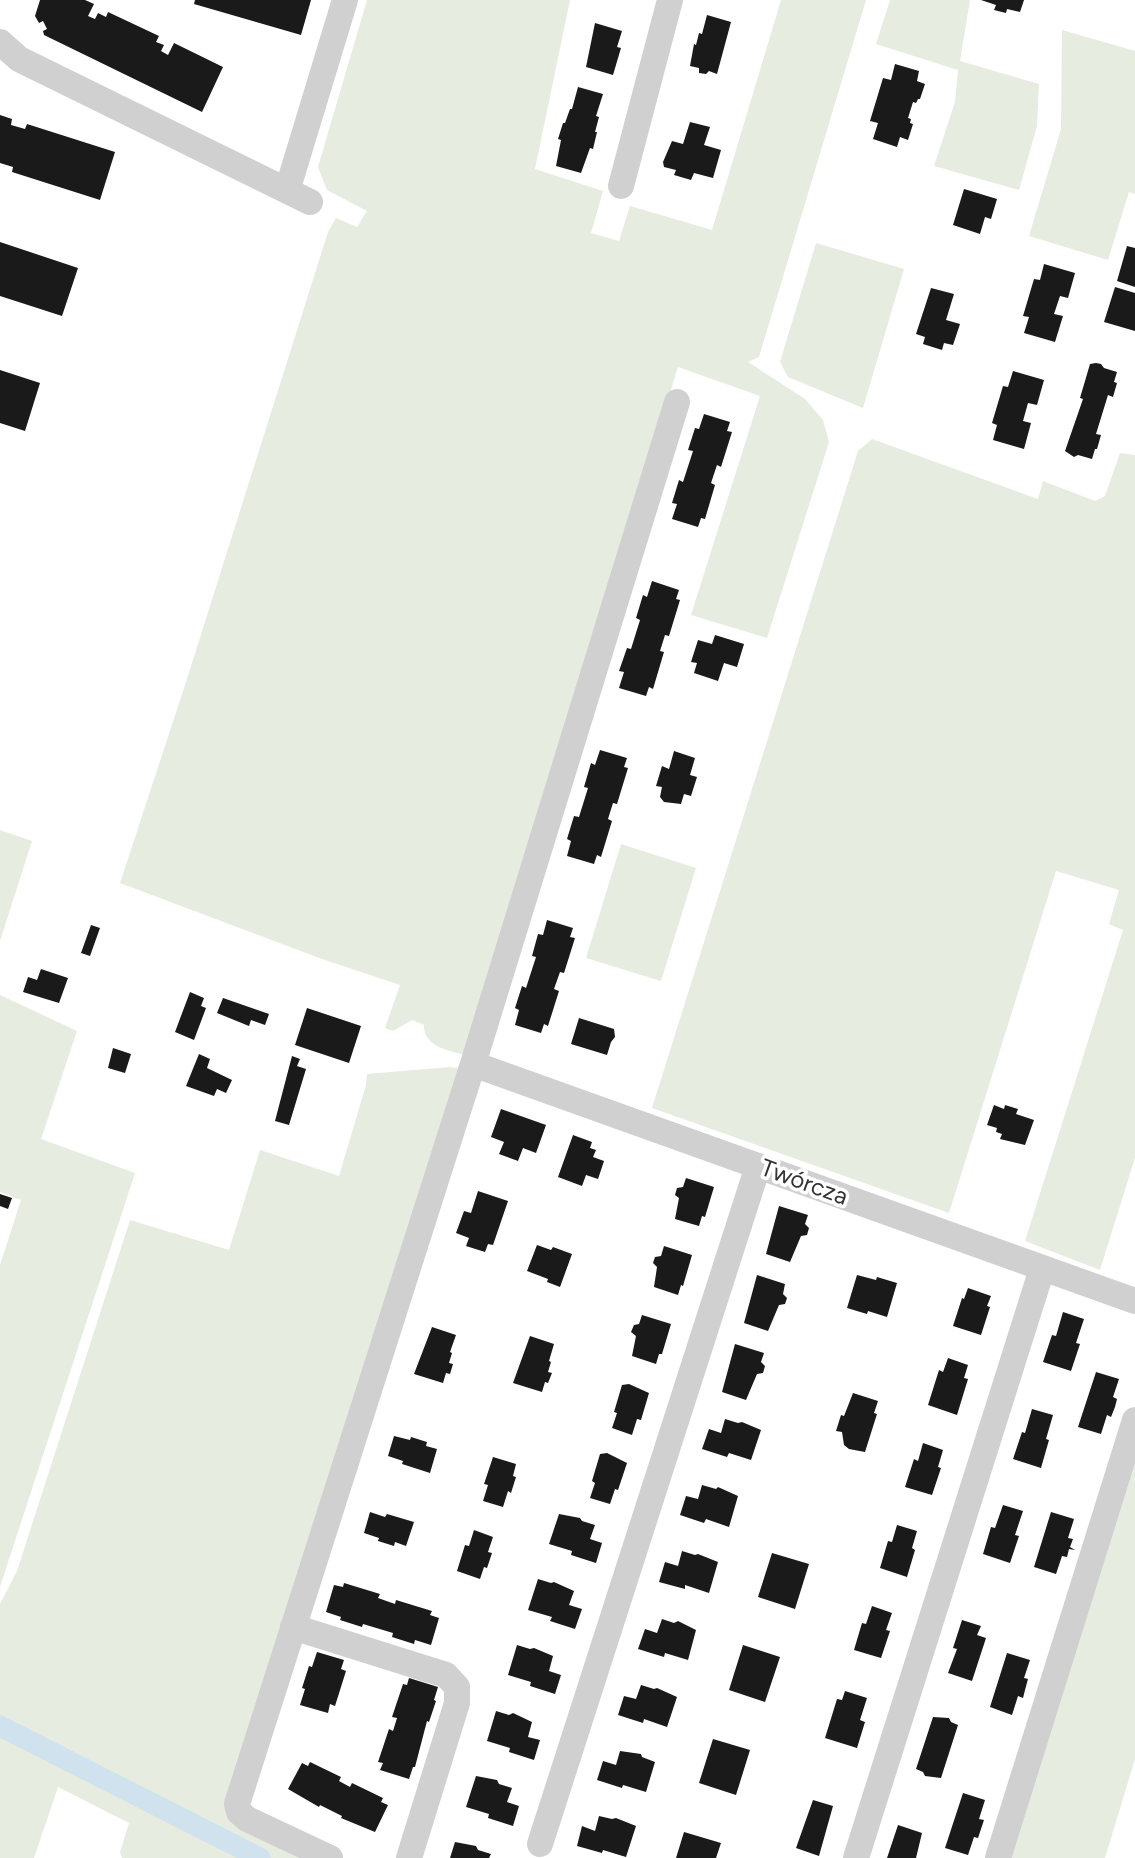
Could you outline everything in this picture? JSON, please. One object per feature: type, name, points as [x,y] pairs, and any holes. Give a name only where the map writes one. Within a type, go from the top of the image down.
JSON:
[{"type":"street","points":[[0,42],[19,59],[298,196],[345,0]]},
{"type":"street","points":[[621,186],[670,0]]},
{"type":"street","points":[[330,1858],[247,1819],[239,1812],[237,1804],[473,1065],[677,402]]},
{"type":"street","name":"Twórcza","points":[[473,1065],[1135,1301]]},
{"type":"street","points":[[540,1844],[758,1166]]},
{"type":"street","points":[[856,1858],[1042,1269]]},
{"type":"street","points":[[998,1858],[1135,1420]]},
{"type":"street","points":[[293,1627],[446,1675],[457,1687],[457,1703],[410,1858]]},
{"type":"shaded area","points":[[367,0],[570,0],[535,169],[603,191],[591,233],[619,241],[630,206],[712,230],[781,0],[866,0],[759,357],[748,362],[805,399],[823,420],[829,442],[767,638],[691,615],[760,396],[678,367],[465,1055],[432,1043],[424,1025],[412,1020],[393,1031],[385,1028],[400,985],[322,959],[120,883],[328,232],[336,218],[357,227],[367,211],[327,190],[318,167]]},
{"type":"shaded area","points":[[890,0],[970,0],[960,61],[1039,84],[1037,126],[1019,190],[934,166],[955,102],[958,70],[876,44]]},
{"type":"shaded area","points":[[1062,30],[1135,51],[1135,194],[1129,192],[1108,260],[1029,236],[1061,129]]},
{"type":"shaded area","points":[[816,243],[904,269],[863,408],[788,377],[780,362]]},
{"type":"shaded area","points":[[872,439],[1038,499],[1043,481],[1095,501],[1105,496],[1120,453],[1135,455],[1135,1158],[1100,1270],[1025,1241],[1123,930],[1109,924],[1119,890],[1056,871],[949,1213],[652,1108],[858,451]]},
{"type":"shaded area","points":[[0,830],[32,841],[0,941]]},
{"type":"shaded area","points":[[621,844],[696,868],[661,981],[586,958]]},
{"type":"shaded area","points":[[0,995],[77,1031],[41,1139],[135,1173],[0,1587],[0,1265],[21,1200],[0,1192]]},
{"type":"shaded area","points":[[450,1067],[461,1069],[227,1812],[318,1858],[122,1858],[120,1852],[129,1823],[58,1787],[34,1858],[0,1858],[0,1604],[17,1571],[130,1220],[229,1250],[260,1150],[339,1176],[367,1074]]},
{"type":"shaded area","points":[[1135,1464],[1135,1759],[1105,1858],[1010,1858]]},
{"type":"building","points":[[40,0],[85,0],[94,4],[88,16],[95,19],[98,13],[106,17],[108,12],[159,36],[156,42],[164,45],[161,51],[168,55],[174,43],[223,67],[202,112],[44,35],[43,31],[47,29],[43,21],[39,23],[35,16]]},
{"type":"building","points":[[195,0],[311,0],[301,35],[194,4]]},
{"type":"building","points":[[981,0],[1024,0],[1020,12],[1007,9],[1006,13],[994,10],[996,5]]},
{"type":"building","points":[[707,15],[731,22],[717,74],[709,71],[706,74],[699,73],[699,68],[690,66],[694,44],[696,45],[699,33],[702,34]]},
{"type":"building","points":[[595,23],[622,31],[617,47],[621,48],[613,75],[586,67]]},
{"type":"building","points":[[895,64],[919,71],[917,81],[925,84],[920,99],[916,103],[913,102],[908,118],[913,124],[908,140],[900,137],[897,147],[873,139],[878,123],[870,121],[883,78],[891,80]]},
{"type":"building","points":[[578,87],[603,94],[596,116],[599,117],[593,149],[590,148],[581,173],[556,166],[561,140],[558,139],[563,123],[572,109]]},
{"type":"building","points":[[0,115],[12,119],[11,125],[25,129],[27,124],[115,152],[100,200],[12,172],[13,167],[0,163]]},
{"type":"building","points":[[690,122],[710,127],[704,145],[721,150],[713,178],[694,173],[691,180],[674,175],[676,170],[664,167],[663,162],[672,141],[683,144]]},
{"type":"building","points":[[964,189],[997,199],[991,219],[985,217],[980,234],[953,225]]},
{"type":"building","points":[[0,242],[78,268],[62,316],[0,296]]},
{"type":"building","points":[[1127,246],[1135,248],[1135,287],[1117,281]]},
{"type":"building","points":[[1044,264],[1075,273],[1068,298],[1060,296],[1054,314],[1063,316],[1055,342],[1024,333],[1029,317],[1023,316],[1034,279],[1040,280]]},
{"type":"building","points":[[1115,287],[1135,293],[1135,331],[1104,322]]},
{"type":"building","points":[[931,288],[954,294],[946,320],[960,324],[953,345],[944,343],[942,350],[923,344],[925,337],[916,334]]},
{"type":"building","points":[[1096,363],[1117,372],[1114,382],[1117,383],[1113,397],[1108,395],[1096,434],[1101,435],[1092,459],[1078,455],[1074,457],[1065,451],[1083,399],[1080,398],[1090,364]]},
{"type":"building","points":[[0,370],[40,383],[25,431],[0,423]]},
{"type":"building","points":[[1013,371],[1044,380],[1037,405],[1028,403],[1023,421],[1031,423],[1024,449],[993,440],[997,425],[992,423],[1003,386],[1008,387]]},
{"type":"building","points":[[704,414],[730,422],[727,431],[732,432],[721,467],[717,465],[711,483],[715,485],[705,519],[701,518],[698,527],[672,519],[677,504],[672,503],[679,480],[683,482],[693,451],[688,450],[695,428],[699,429]]},
{"type":"building","points":[[652,581],[679,590],[676,599],[680,600],[669,636],[665,635],[660,651],[664,652],[653,689],[649,687],[646,696],[619,688],[624,672],[619,671],[627,648],[631,649],[640,620],[636,618],[643,595],[647,597]]},
{"type":"building","points":[[715,635],[744,644],[737,667],[724,663],[718,681],[694,673],[697,663],[691,662],[698,640],[712,644]]},
{"type":"building","points":[[600,750],[627,758],[624,767],[628,768],[617,804],[613,803],[608,819],[612,821],[601,857],[597,855],[594,864],[567,856],[571,841],[567,839],[574,816],[579,817],[588,788],[584,787],[591,763],[595,765]]},
{"type":"building","points":[[674,751],[695,758],[690,775],[697,777],[691,796],[684,794],[681,804],[664,802],[660,797],[662,787],[656,786],[662,766],[669,769]]},
{"type":"building","points":[[547,920],[573,928],[570,937],[575,938],[564,973],[560,972],[554,989],[559,991],[548,1026],[544,1024],[541,1033],[515,1025],[519,1010],[515,1008],[522,986],[526,988],[536,957],[532,956],[538,934],[543,935]]},
{"type":"building","points":[[91,925],[100,928],[90,956],[81,953]]},
{"type":"building","points":[[41,969],[68,978],[59,1003],[23,992],[28,977],[37,980]]},
{"type":"building","points":[[190,992],[204,998],[201,1006],[206,1008],[194,1040],[175,1032]]},
{"type":"building","points":[[223,998],[269,1014],[265,1025],[251,1020],[249,1026],[217,1013]]},
{"type":"building","points":[[307,1008],[361,1026],[349,1063],[295,1045]]},
{"type":"building","points":[[579,1018],[614,1029],[615,1037],[607,1055],[571,1044]]},
{"type":"building","points":[[113,1048],[131,1054],[125,1073],[108,1068]]},
{"type":"building","points":[[199,1054],[210,1059],[207,1068],[232,1080],[226,1093],[217,1089],[214,1096],[186,1086]]},
{"type":"building","points":[[292,1056],[300,1059],[297,1066],[306,1069],[289,1125],[275,1121]]},
{"type":"building","points":[[994,1105],[1004,1109],[1005,1105],[1018,1109],[1016,1114],[1034,1120],[1025,1145],[1000,1139],[1002,1134],[996,1132],[997,1128],[987,1125]]},
{"type":"building","points":[[501,1109],[546,1125],[536,1153],[523,1148],[518,1161],[499,1154],[504,1142],[491,1137]]},
{"type":"building","points":[[573,1135],[592,1142],[590,1148],[596,1150],[593,1157],[604,1161],[598,1179],[586,1175],[582,1186],[558,1177]]},
{"type":"building","points":[[686,1178],[714,1187],[705,1217],[702,1216],[699,1226],[675,1219],[679,1198],[675,1195],[677,1188],[683,1187]]},
{"type":"building","points":[[478,1191],[508,1201],[493,1245],[488,1244],[485,1252],[466,1246],[469,1238],[456,1233],[464,1211],[471,1213]]},
{"type":"building","points":[[0,1194],[12,1198],[8,1209],[0,1206]]},
{"type":"building","points":[[779,1206],[808,1215],[805,1224],[809,1228],[807,1235],[801,1236],[790,1262],[766,1254]]},
{"type":"building","points":[[537,1245],[572,1254],[560,1287],[527,1271]]},
{"type":"building","points":[[664,1246],[692,1255],[678,1295],[654,1287],[657,1267],[653,1263],[655,1257],[661,1256]]},
{"type":"building","points":[[757,1275],[785,1284],[785,1304],[779,1305],[768,1331],[744,1323]]},
{"type":"building","points":[[857,1275],[897,1283],[887,1317],[847,1308]]},
{"type":"building","points":[[968,1288],[991,1296],[981,1335],[953,1326]]},
{"type":"building","points":[[1063,1312],[1084,1319],[1076,1343],[1080,1344],[1071,1371],[1043,1362],[1052,1335],[1056,1336]]},
{"type":"building","points":[[642,1315],[671,1324],[662,1354],[659,1354],[656,1364],[632,1356],[636,1336],[631,1332],[634,1325],[639,1324]]},
{"type":"building","points":[[432,1327],[456,1335],[450,1352],[449,1363],[453,1364],[443,1383],[414,1374]]},
{"type":"building","points":[[530,1336],[554,1344],[548,1372],[552,1373],[542,1392],[513,1383]]},
{"type":"building","points":[[735,1344],[764,1353],[761,1362],[765,1366],[763,1373],[757,1374],[746,1400],[722,1392]]},
{"type":"building","points":[[948,1358],[968,1365],[964,1378],[968,1379],[957,1415],[928,1405],[939,1370],[943,1372]]},
{"type":"building","points":[[1096,1372],[1119,1379],[1113,1397],[1117,1399],[1115,1407],[1111,1417],[1107,1415],[1101,1434],[1078,1427]]},
{"type":"building","points":[[629,1384],[649,1393],[641,1420],[637,1419],[632,1435],[612,1428],[622,1385]]},
{"type":"building","points":[[853,1393],[878,1401],[874,1413],[877,1414],[865,1452],[849,1449],[844,1445],[842,1432],[836,1431]]},
{"type":"building","points":[[1032,1409],[1053,1415],[1041,1468],[1013,1459]]},
{"type":"building","points":[[725,1419],[761,1430],[751,1460],[729,1453],[727,1457],[702,1449],[709,1429],[721,1433]]},
{"type":"building","points":[[394,1436],[410,1440],[411,1437],[427,1442],[426,1446],[437,1449],[430,1473],[402,1464],[403,1461],[388,1456]]},
{"type":"building","points":[[923,1443],[943,1450],[938,1467],[941,1468],[932,1495],[905,1487],[914,1459],[918,1461]]},
{"type":"building","points":[[607,1453],[627,1463],[610,1504],[590,1498],[600,1454]]},
{"type":"building","points":[[493,1457],[516,1464],[513,1476],[516,1477],[503,1507],[483,1501],[488,1485],[484,1484]]},
{"type":"building","points":[[702,1485],[716,1489],[718,1487],[738,1496],[729,1527],[706,1519],[704,1523],[680,1515],[686,1496],[698,1499]]},
{"type":"building","points":[[1003,1505],[1023,1511],[1015,1535],[1019,1536],[1010,1563],[983,1554],[991,1527],[995,1528]]},
{"type":"building","points":[[370,1512],[414,1522],[406,1546],[395,1542],[394,1546],[364,1533]]},
{"type":"building","points":[[1051,1512],[1074,1519],[1068,1538],[1073,1539],[1070,1547],[1075,1550],[1069,1549],[1067,1557],[1062,1556],[1056,1574],[1034,1567]]},
{"type":"building","points":[[559,1514],[580,1518],[595,1525],[590,1539],[602,1543],[596,1563],[571,1555],[572,1551],[549,1544]]},
{"type":"building","points":[[897,1525],[917,1531],[907,1577],[880,1568],[888,1541],[892,1542]]},
{"type":"building","points":[[474,1530],[493,1537],[488,1552],[492,1553],[480,1579],[457,1571],[465,1545],[469,1546]]},
{"type":"building","points":[[682,1551],[718,1562],[709,1593],[685,1585],[685,1589],[659,1582],[665,1562],[678,1566]]},
{"type":"building","points":[[772,1553],[809,1564],[795,1609],[758,1597]]},
{"type":"building","points":[[538,1579],[554,1582],[574,1591],[569,1605],[582,1609],[575,1629],[550,1621],[552,1617],[528,1610]]},
{"type":"building","points":[[344,1583],[380,1594],[378,1598],[395,1604],[396,1600],[432,1611],[430,1615],[439,1618],[431,1645],[415,1640],[414,1644],[392,1637],[393,1633],[363,1624],[362,1627],[326,1612],[334,1585],[343,1587]]},
{"type":"building","points":[[872,1606],[892,1613],[886,1630],[890,1631],[881,1658],[854,1650],[862,1623],[866,1624]]},
{"type":"building","points":[[662,1619],[674,1623],[678,1621],[696,1630],[688,1660],[665,1653],[664,1657],[638,1649],[645,1629],[657,1633]]},
{"type":"building","points":[[962,1620],[981,1626],[977,1635],[986,1638],[972,1681],[948,1673],[957,1649],[953,1648]]},
{"type":"building","points":[[517,1645],[553,1656],[549,1671],[561,1675],[555,1694],[530,1686],[531,1682],[508,1675]]},
{"type":"building","points":[[743,1645],[780,1657],[765,1702],[729,1690]]},
{"type":"building","points":[[317,1652],[344,1660],[341,1669],[346,1671],[335,1706],[330,1704],[328,1713],[300,1705],[309,1666],[312,1667]]},
{"type":"building","points":[[1007,1653],[1030,1660],[1024,1678],[1028,1679],[1023,1698],[1018,1696],[1012,1715],[990,1707]]},
{"type":"building","points":[[409,1678],[438,1687],[434,1700],[436,1701],[409,1779],[380,1770],[383,1763],[378,1762],[389,1729],[393,1731],[397,1718],[392,1717],[403,1684],[407,1685]]},
{"type":"building","points":[[641,1685],[657,1688],[677,1697],[667,1727],[644,1719],[643,1723],[618,1715],[624,1696],[636,1699]]},
{"type":"building","points":[[845,1691],[867,1698],[860,1720],[865,1722],[857,1748],[825,1738],[837,1699],[842,1700]]},
{"type":"building","points":[[496,1711],[509,1715],[513,1713],[532,1722],[528,1737],[540,1740],[534,1760],[509,1752],[510,1748],[487,1741]]},
{"type":"building","points":[[933,1717],[949,1718],[958,1725],[941,1778],[925,1776],[916,1769]]},
{"type":"building","points":[[713,1739],[750,1750],[736,1795],[699,1783]]},
{"type":"building","points":[[620,1751],[641,1754],[642,1757],[655,1762],[646,1792],[597,1780],[603,1761],[616,1765]]},
{"type":"building","points":[[310,1762],[341,1777],[339,1781],[350,1787],[352,1783],[383,1798],[381,1802],[388,1805],[375,1832],[341,1818],[342,1816],[320,1805],[319,1807],[288,1789],[302,1763],[308,1766]]},
{"type":"building","points":[[476,1776],[497,1780],[499,1784],[512,1788],[507,1802],[519,1806],[513,1826],[488,1818],[489,1814],[466,1807]]},
{"type":"building","points":[[963,1793],[985,1800],[979,1819],[984,1820],[968,1855],[945,1848]]},
{"type":"building","points":[[813,1800],[833,1806],[819,1856],[796,1848]]},
{"type":"building","points":[[599,1816],[616,1818],[636,1826],[626,1857],[577,1846],[582,1826],[595,1831]]},
{"type":"building","points":[[898,1825],[922,1833],[916,1858],[887,1858]]},
{"type":"building","points":[[684,1832],[721,1843],[716,1858],[676,1858]]},
{"type":"building","points":[[455,1842],[476,1846],[478,1850],[491,1854],[489,1858],[450,1858]]},
{"type":"waterway","points":[[0,1726],[260,1858]]}]
